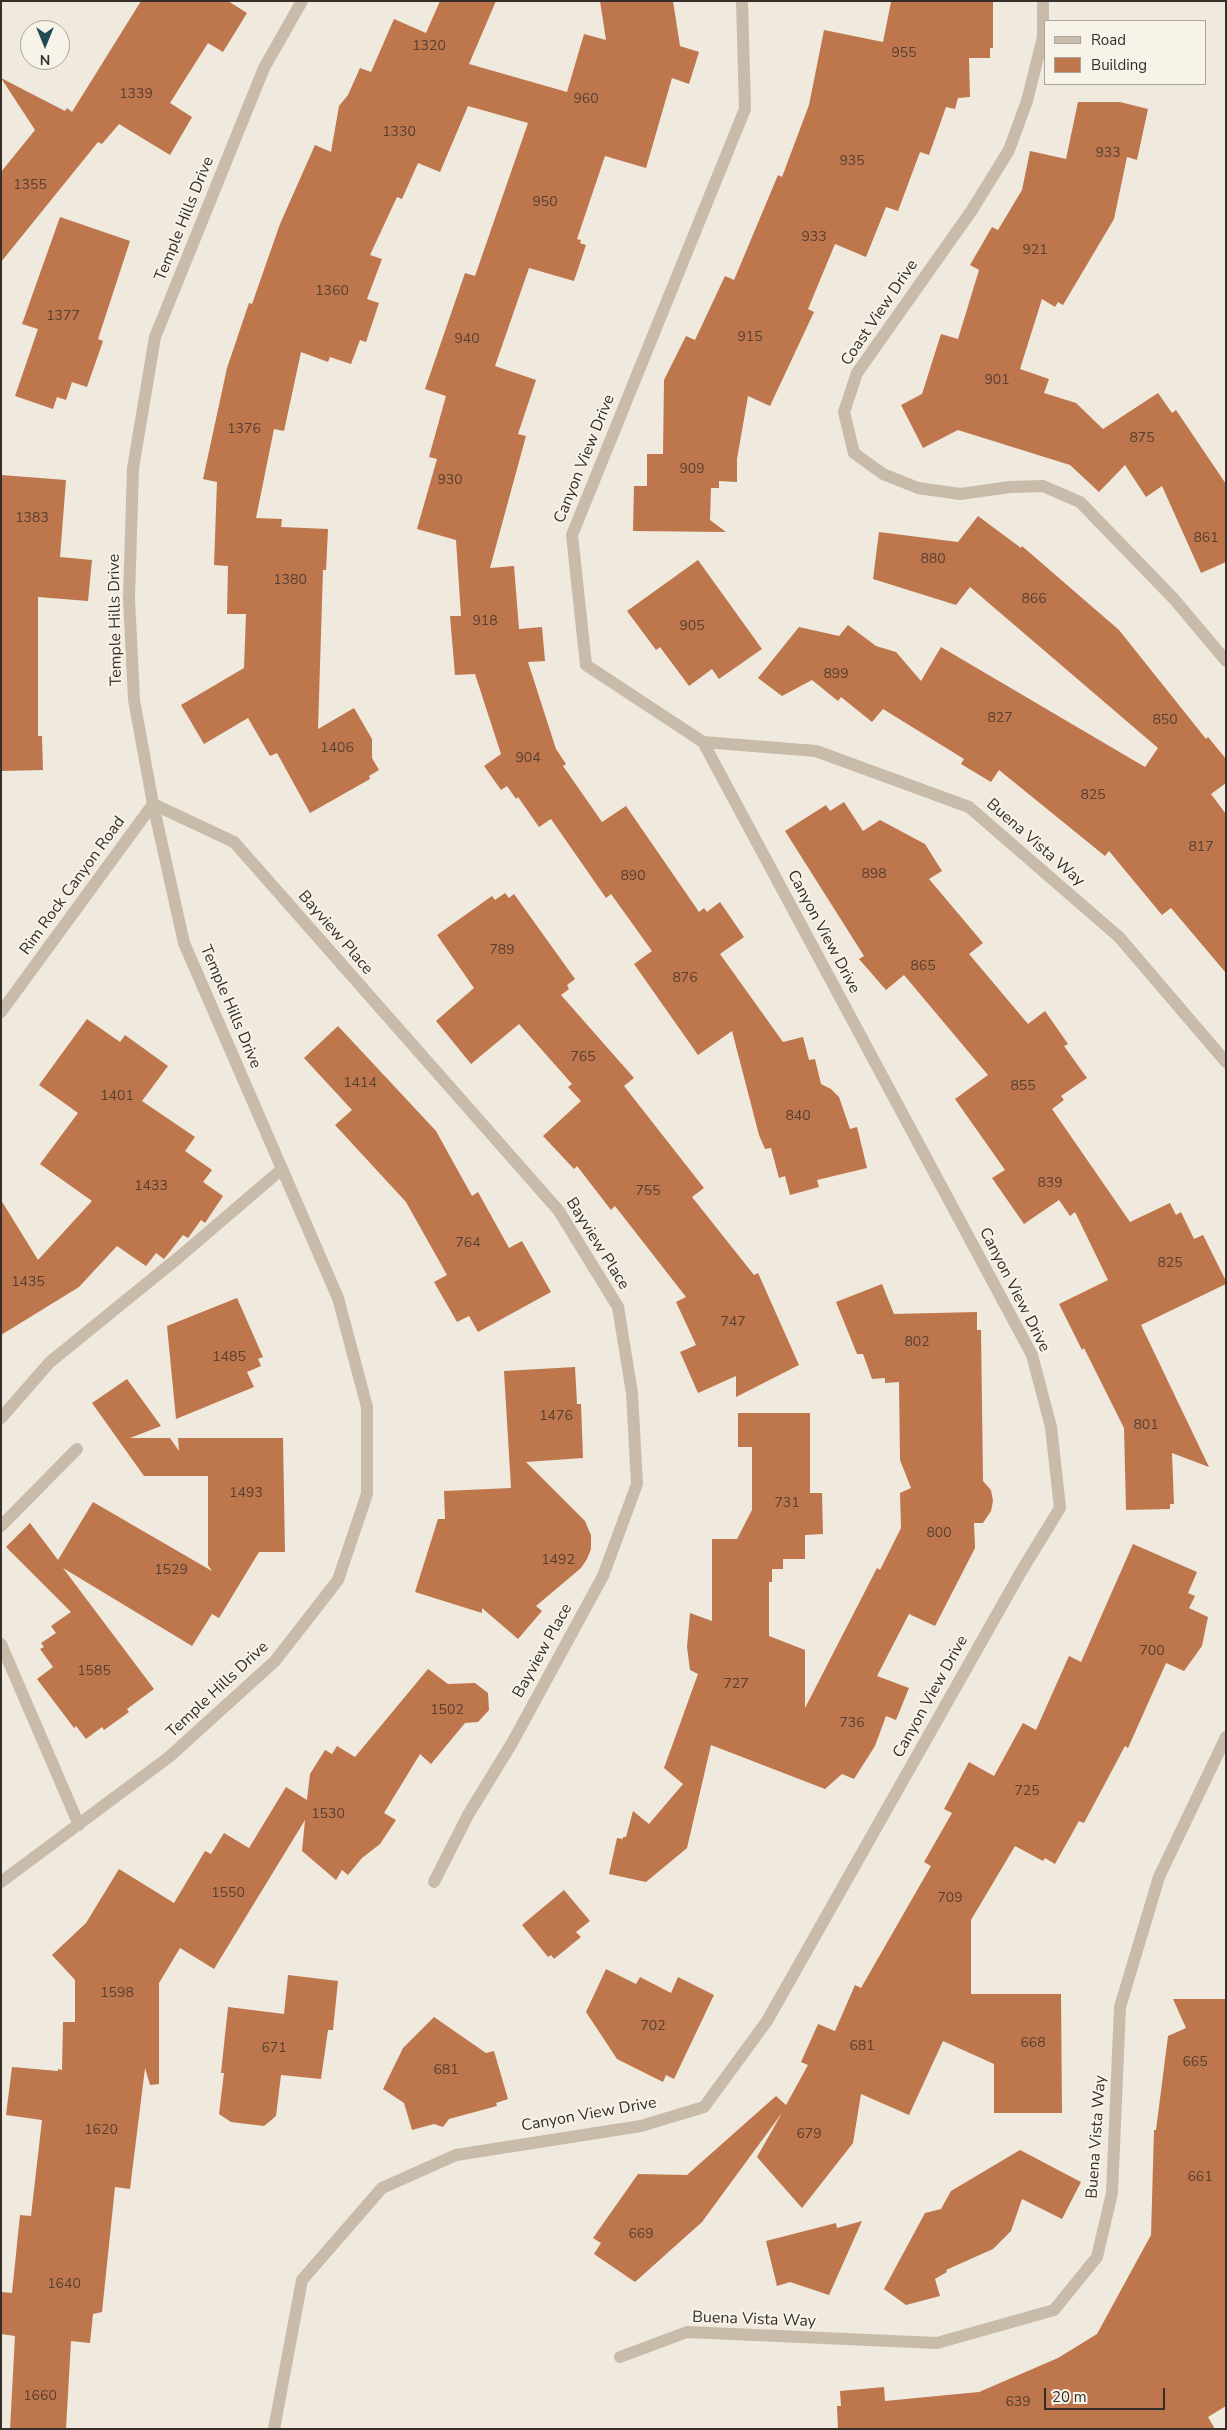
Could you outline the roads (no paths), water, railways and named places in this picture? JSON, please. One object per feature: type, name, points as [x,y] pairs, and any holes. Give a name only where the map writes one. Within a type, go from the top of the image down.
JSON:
[{"type":"street","name":"Temple Hills Drive","points":[[1,1882],[170,1757],[276,1661],[338,1580],[367,1494],[367,1407],[338,1298],[184,942],[153,804],[134,700],[128,598],[133,468],[156,337],[264,68],[302,1]]},
{"type":"street","name":"Canyon View Drive","points":[[274,2429],[302,2280],[382,2188],[456,2155],[641,2126],[704,2107],[767,2021],[1022,1570],[1060,1508],[1051,1427],[1032,1354],[703,742],[586,664],[572,535],[745,109],[742,1]]},
{"type":"street","name":"Coast View Drive","points":[[1043,1],[1043,37],[1027,101],[1009,150],[972,210],[857,373],[844,412],[854,453],[883,474],[918,488],[960,494],[1010,487],[1043,486],[1080,502],[1174,599],[1226,661]]},
{"type":"street","name":"Buena Vista Way","points":[[703,742],[816,751],[969,807],[1119,937],[1226,1062]]},
{"type":"street","name":"Rim Rock Canyon Road","points":[[1,1012],[153,804]]},
{"type":"street","name":"Bayview Place","points":[[153,804],[234,842],[559,1211],[618,1307],[632,1393],[637,1484],[603,1576],[512,1743],[468,1815],[434,1882]]},
{"type":"street","points":[[1,1418],[50,1362],[178,1258],[282,1169]]},
{"type":"street","points":[[1,1526],[78,1449]]},
{"type":"street","points":[[1,1644],[79,1825]]},
{"type":"street","name":"Buena Vista Way","points":[[620,2357],[687,2332],[937,2343],[1054,2310],[1097,2257],[1112,2193],[1120,2007],[1159,1877],[1226,1736]]}]
